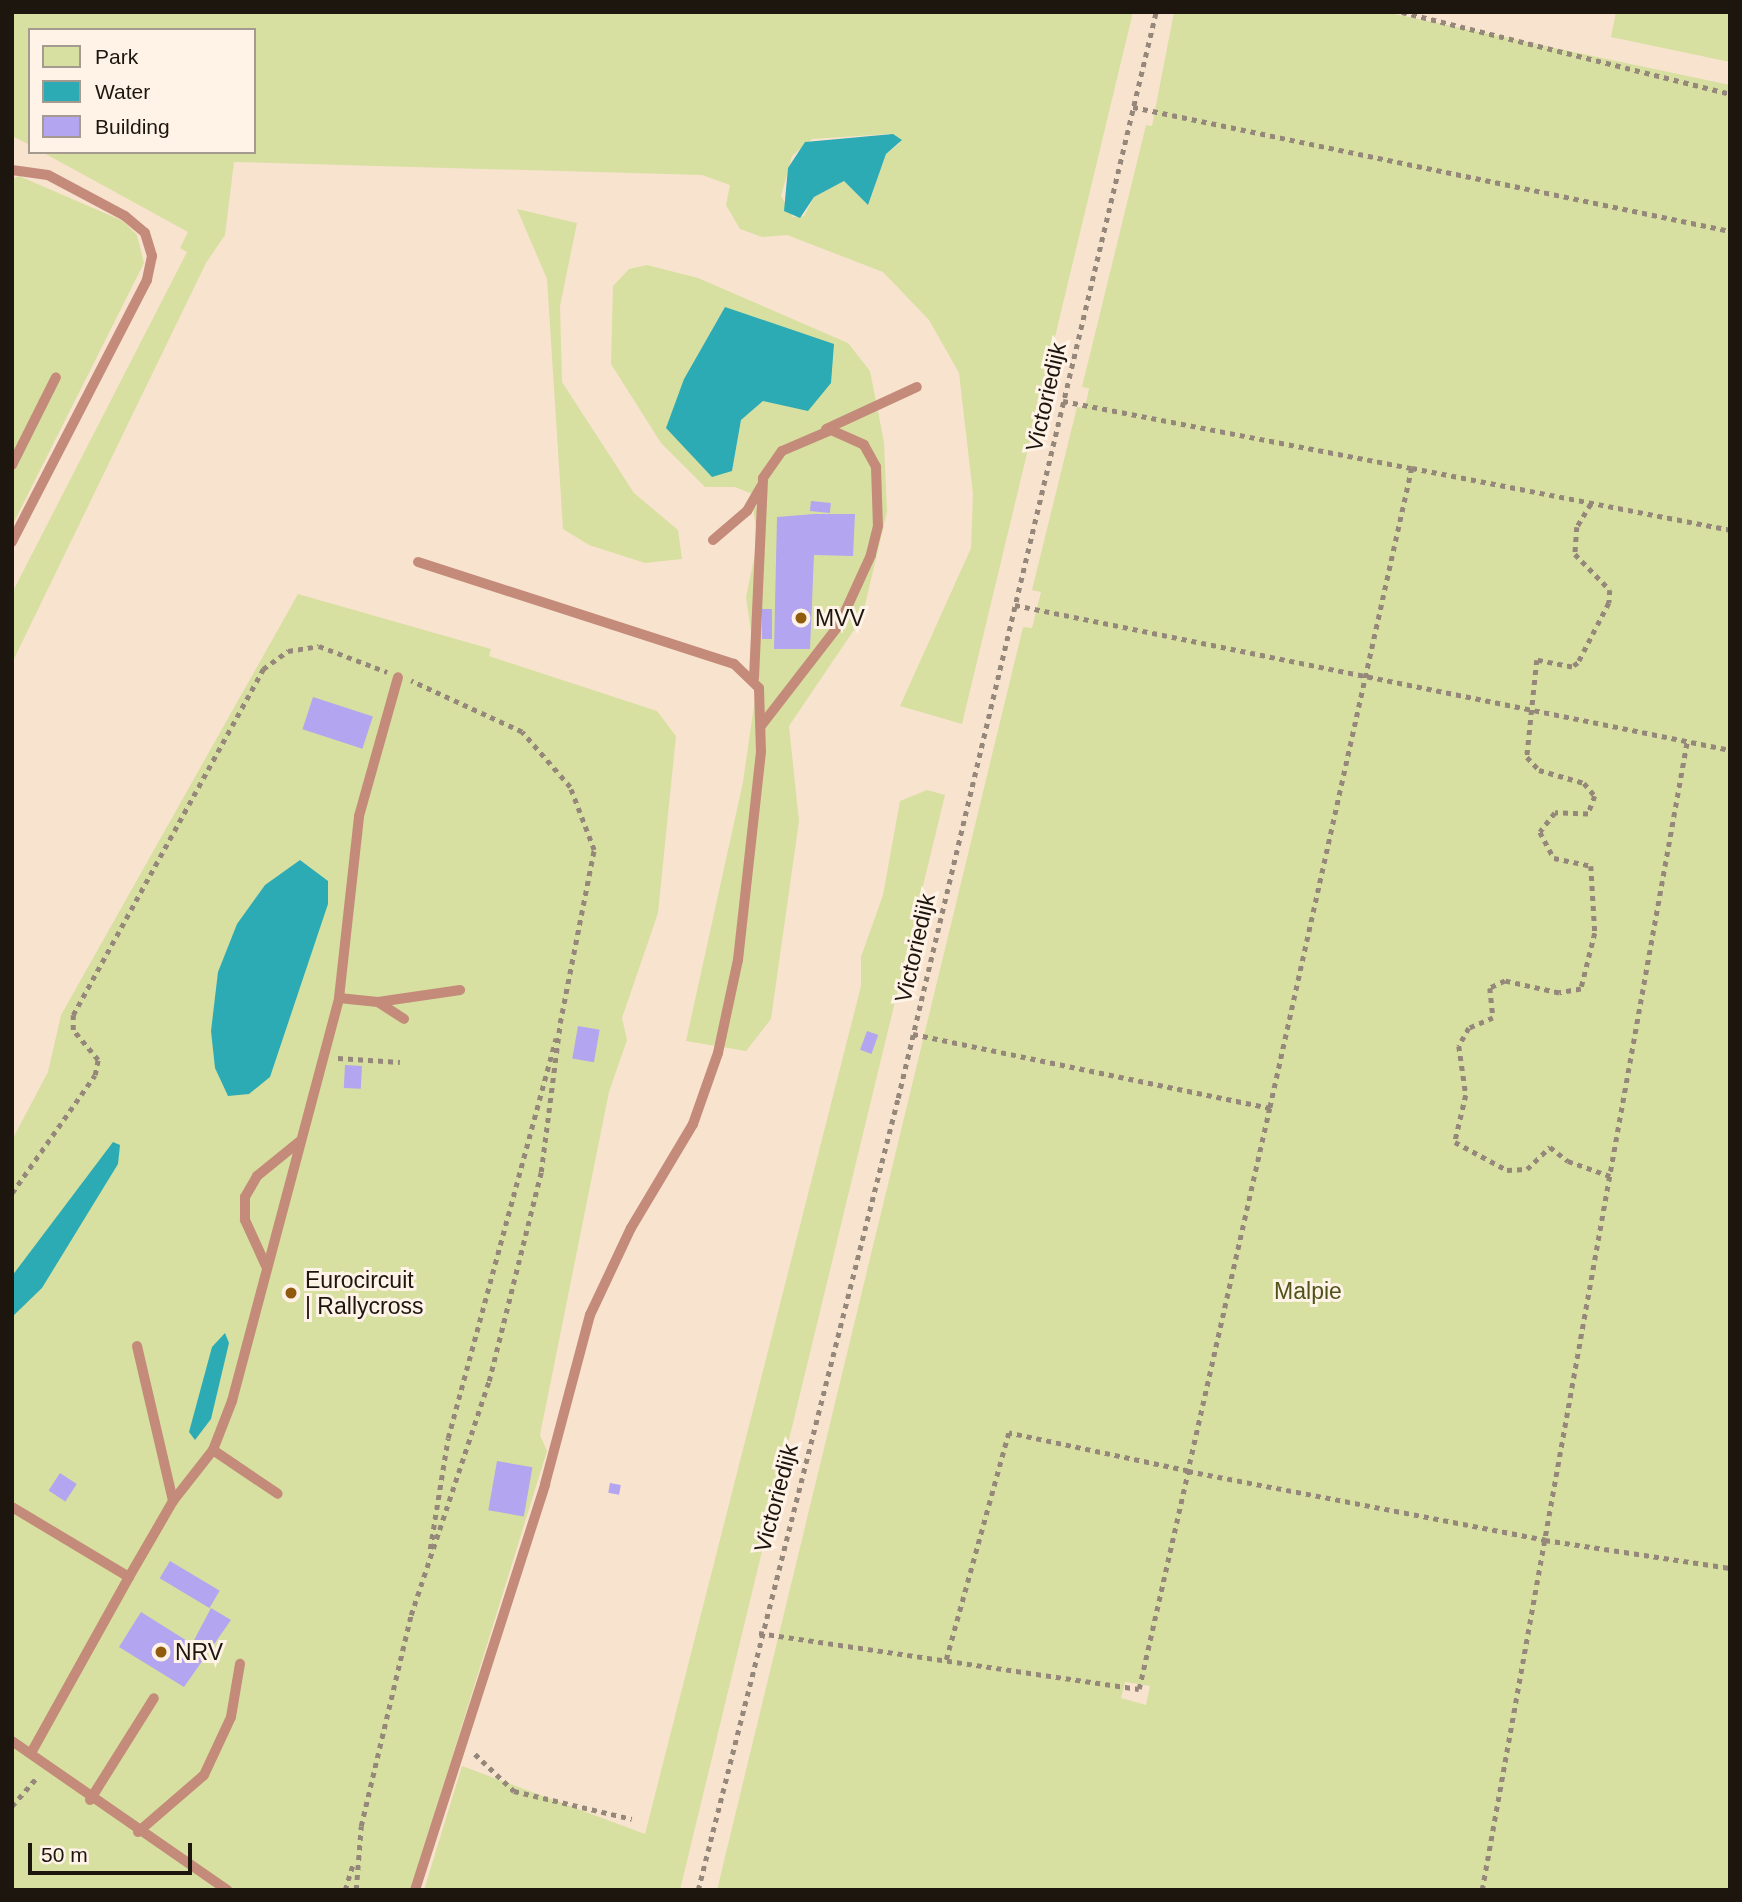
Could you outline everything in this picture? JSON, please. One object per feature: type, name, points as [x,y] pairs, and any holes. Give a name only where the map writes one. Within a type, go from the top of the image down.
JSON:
[{"type":"lane","points":[[12,170],[48,175],[125,216],[145,233],[152,256],[147,280],[12,542]]},
{"type":"lane","points":[[12,466],[56,377]]},
{"type":"lane","points":[[713,540],[747,512],[782,451],[917,387]]},
{"type":"lane","points":[[761,726],[839,625],[864,577],[878,526],[870,452],[824,430]]},
{"type":"lane","points":[[415,1890],[545,1484],[590,1315],[631,1228],[693,1124],[718,1053],[738,960],[761,726],[754,678],[762,484]]},
{"type":"lane","points":[[418,562],[715,656],[754,678]]},
{"type":"lane","points":[[31,1753],[173,1501],[214,1450],[266,1272],[339,998],[359,816],[398,677]]},
{"type":"lane","points":[[339,998],[378,1002],[460,990]]},
{"type":"lane","points":[[378,1002],[404,1019]]},
{"type":"lane","points":[[266,1272],[245,1220],[245,1196],[257,1176],[303,1135]]},
{"type":"lane","points":[[136,1346],[173,1501]]},
{"type":"lane","points":[[214,1450],[278,1494]]},
{"type":"lane","points":[[12,1507],[129,1577]]},
{"type":"lane","points":[[138,1832],[204,1775],[231,1717],[240,1664]]},
{"type":"lane","points":[[90,1800],[154,1698]]},
{"type":"lane","points":[[12,1741],[31,1753],[45,1769],[227,1890]]},
{"type":"path","name":"Victoriedijk","points":[[698,1890],[759,1633],[913,1034],[1156,12]]},
{"type":"path","points":[[1402,12],[1730,94]]},
{"type":"path","points":[[1133,107],[1730,231]]},
{"type":"path","points":[[1063,401],[1730,530]]},
{"type":"path","points":[[759,1633],[1139,1689],[1412,468]]},
{"type":"path","points":[[1591,504],[1577,527],[1575,554],[1610,590],[1609,603],[1578,663],[1572,667],[1537,660],[1535,710],[1527,757],[1532,765],[1584,783],[1595,796],[1588,814],[1555,813],[1540,832],[1555,858],[1591,866],[1595,933],[1581,989],[1559,993],[1505,981],[1490,988],[1493,1018],[1469,1028],[1459,1046],[1466,1095],[1455,1142],[1507,1170],[1527,1169],[1550,1147],[1568,1161],[1610,1176]]},
{"type":"path","points":[[1014,605],[1730,750]]},
{"type":"path","points":[[12,1193],[95,1075],[98,1060],[73,1030],[73,1015],[263,669],[288,651],[319,646],[398,677],[522,732],[570,787],[590,826],[591,880],[561,1023],[448,1438],[429,1560]]},
{"type":"path","points":[[1482,1890],[1688,741]]},
{"type":"path","points":[[345,1890],[429,1560],[489,1381],[538,1185],[561,1023]]},
{"type":"path","points":[[913,1034],[1270,1108]]},
{"type":"path","points":[[323,1057],[400,1062]]},
{"type":"path","points":[[946,1661],[1009,1433],[1188,1471],[1545,1540],[1730,1568]]},
{"type":"path","points":[[462,1741],[514,1791],[632,1819]]},
{"type":"path","points":[[12,1805],[45,1769]]},
{"type":"path","points":[[356,1890],[357,1848]]},
{"type":"green space","points":[[12,12],[1133,12],[962,724],[900,706],[971,548],[973,494],[959,373],[929,320],[883,272],[787,235],[762,237],[740,229],[726,205],[730,185],[702,175],[234,162],[225,235],[206,263],[12,663],[12,593],[187,252],[180,248],[188,232],[46,154],[256,154],[256,28],[28,28],[28,144],[12,136]],"holes":[[[889,134],[900,143],[886,154],[868,205],[844,181],[814,197],[804,216],[793,217],[781,196],[792,156],[812,139]]]},
{"type":"green space","name":"Malpie","points":[[1174,12],[1385,12],[1730,85],[1730,1890],[717,1890],[1023,627],[1032,628],[1041,592],[1032,590],[1077,407],[1085,408],[1089,388],[1082,387],[1146,125],[1152,126]],"holes":[[[1125,1682],[1150,1686],[1146,1705],[1121,1698]]]},
{"type":"green space","points":[[1616,12],[1730,12],[1730,62],[1611,37]]},
{"type":"green space","points":[[19,176],[123,221],[137,235],[144,263],[12,526],[12,179]]},
{"type":"green space","points":[[517,209],[577,223],[560,306],[562,382],[634,493],[678,530],[682,559],[645,563],[589,545],[563,529],[547,279]]},
{"type":"green space","points":[[647,265],[698,278],[848,343],[870,371],[884,442],[887,512],[862,618],[789,726],[799,821],[771,1019],[746,1051],[686,1041],[743,782],[758,678],[746,597],[758,539],[753,509],[767,500],[735,487],[705,487],[661,443],[611,364],[613,286],[629,269]],"holes":[[[725,307],[763,401],[741,420],[732,471],[684,379]]]},
{"type":"green space","name":"Eurocircuit | Rallycross","points":[[298,594],[491,649],[489,656],[657,711],[676,736],[658,913],[622,1018],[627,1040],[609,1092],[540,1435],[547,1451],[411,1890],[12,1890],[12,1140],[48,1072],[61,1015]]},
{"type":"green space","points":[[927,790],[945,795],[680,1890],[424,1890],[462,1766],[645,1834],[861,986],[861,957],[883,895],[900,801]]},
{"type":"water","points":[[893,134],[902,140],[886,154],[868,205],[844,181],[814,197],[800,218],[784,211],[788,168],[805,142]]},
{"type":"water","points":[[725,307],[834,344],[831,383],[808,411],[763,401],[741,420],[732,471],[712,477],[666,428],[684,379]]},
{"type":"water","points":[[300,860],[328,881],[328,904],[270,1077],[249,1094],[228,1096],[215,1068],[211,1031],[218,972],[237,924],[265,885]]},
{"type":"water","points":[[113,1142],[120,1145],[118,1164],[42,1288],[12,1317],[12,1276]]},
{"type":"water","points":[[225,1333],[229,1343],[211,1419],[195,1440],[189,1432],[212,1347]]},
{"type":"building","points":[[811,501],[831,503],[830,513],[810,511]]},
{"type":"building","points":[[855,514],[853,556],[814,555],[810,649],[774,649],[777,517]]},
{"type":"building","points":[[762,609],[772,609],[772,639],[762,639]]},
{"type":"building","points":[[313,697],[373,716],[362,749],[302,729]]},
{"type":"building","points":[[578,1026],[600,1030],[594,1062],[572,1058]]},
{"type":"building","points":[[867,1031],[878,1035],[871,1054],[860,1050]]},
{"type":"building","points":[[345,1065],[362,1066],[361,1089],[344,1088]]},
{"type":"building","points":[[497,1461],[532,1467],[524,1516],[488,1510]]},
{"type":"building","points":[[60,1473],[77,1484],[65,1502],[49,1491]]},
{"type":"building","points":[[610,1483],[621,1485],[619,1495],[608,1493]]},
{"type":"building","points":[[170,1561],[220,1591],[209,1608],[160,1578]]},
{"type":"building","points":[[211,1608],[231,1620],[184,1687],[119,1647],[141,1612],[192,1644]]},
{"type":"place","name":"MVV","points":[[801,618]]},
{"type":"place","name":"Eurocircuit | Rallycross","points":[[291,1293]]},
{"type":"place","name":"NRV","points":[[161,1652]]}]
